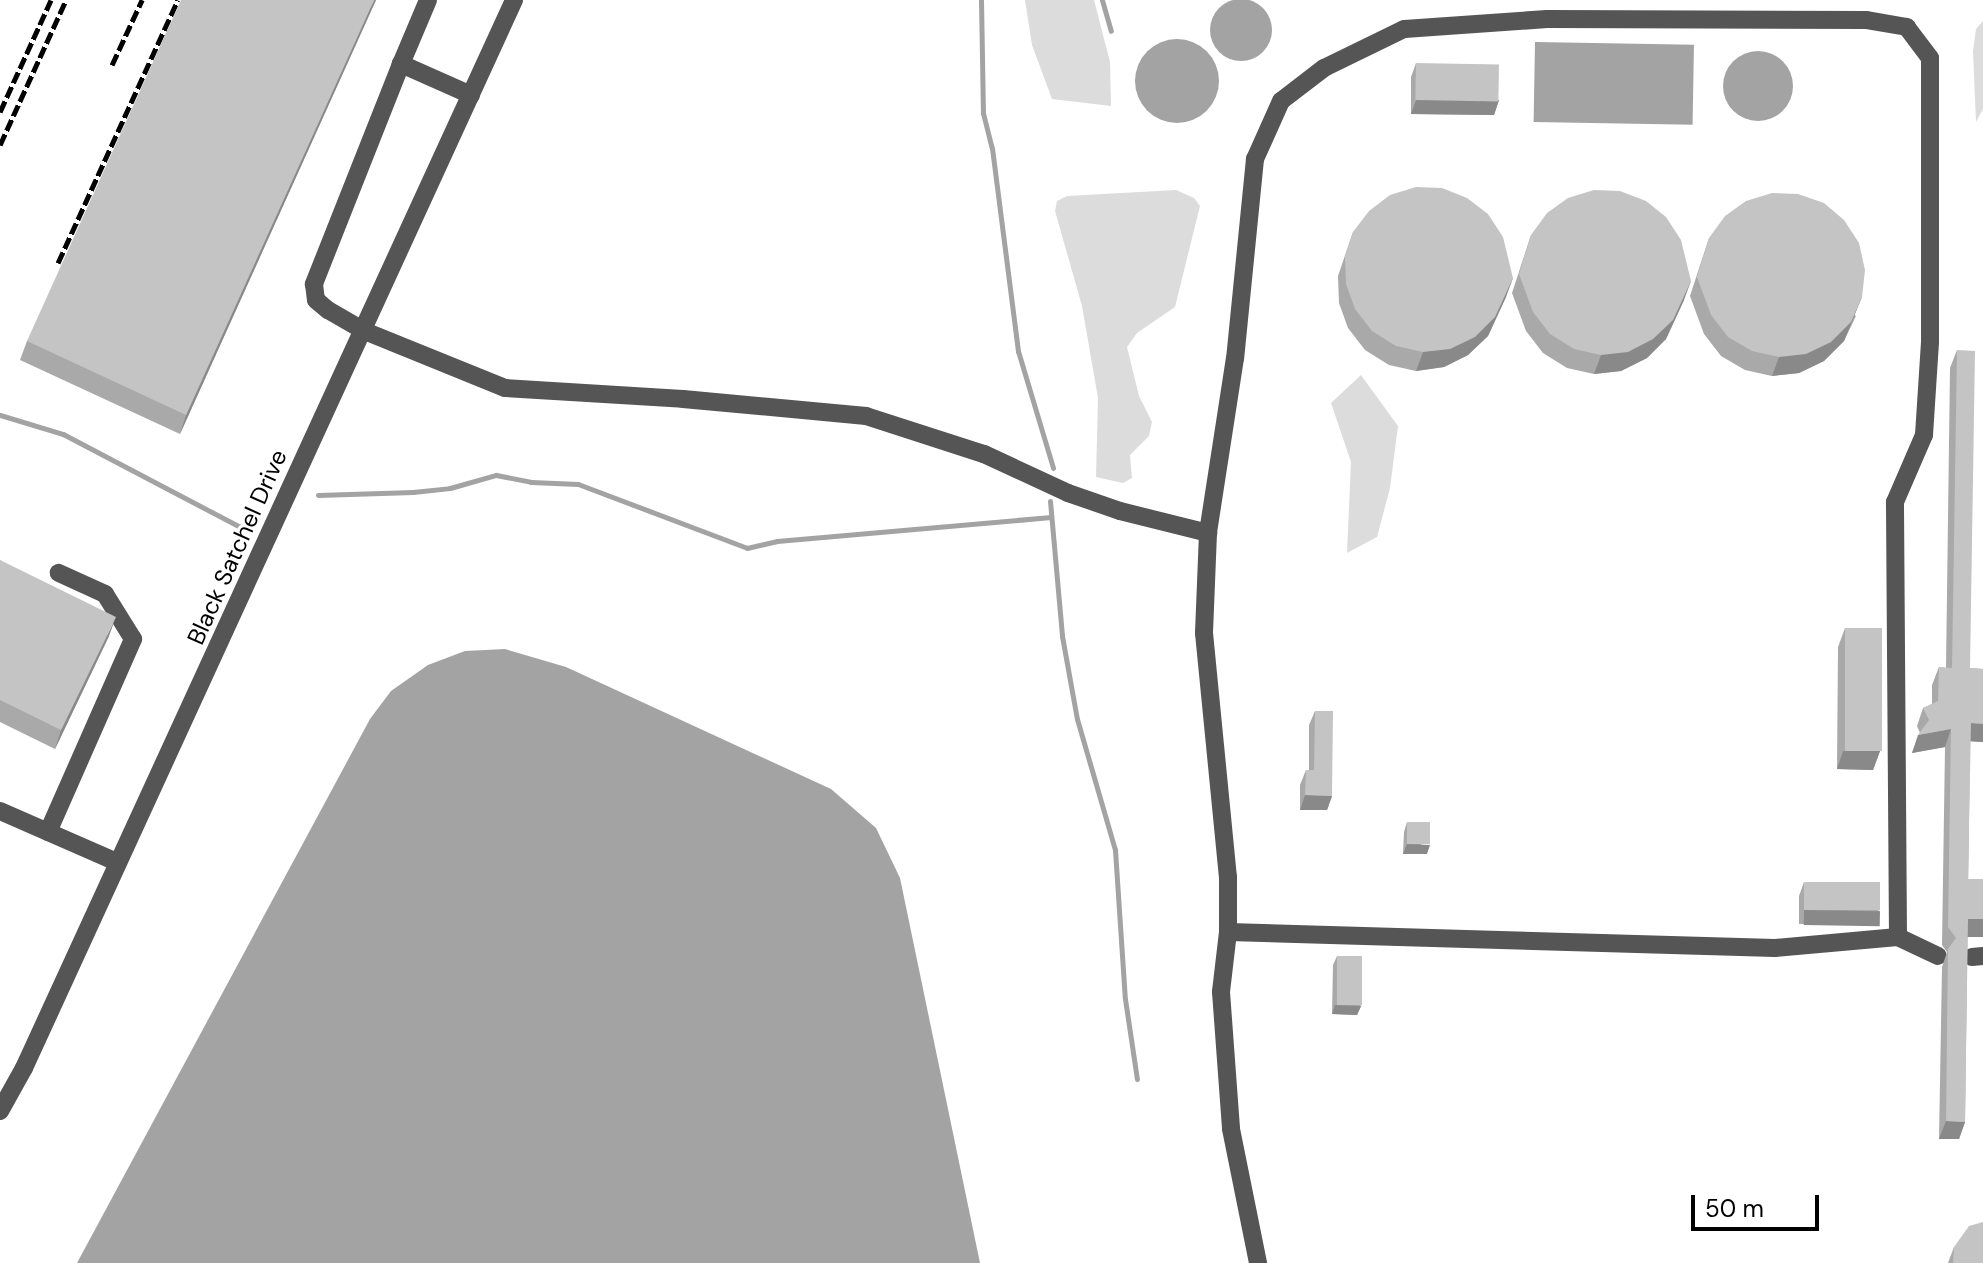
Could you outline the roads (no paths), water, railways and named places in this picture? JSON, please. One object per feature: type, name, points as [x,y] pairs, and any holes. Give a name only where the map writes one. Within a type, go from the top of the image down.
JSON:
[{"type":"street","points":[[428,0],[314,284],[316,300],[362,330],[505,388],[683,399],[866,416],[984,454],[1068,493],[1120,511],[1208,533]]},
{"type":"street","name":"Black Satchel Drive","points":[[0,1111],[24,1068],[514,0]]},
{"type":"street","points":[[1258,1263],[1231,1129],[1221,992],[1228,932],[1228,877],[1204,633],[1208,533],[1235,358],[1255,159],[1281,101],[1324,68],[1404,29],[1547,19],[1866,20],[1907,27],[1930,58],[1930,342],[1924,435],[1895,502],[1898,937]]},
{"type":"street","points":[[401,64],[471,95]]},
{"type":"street","points":[[48,832],[133,639],[105,594],[59,573]]},
{"type":"street","points":[[0,812],[117,862]]},
{"type":"street","points":[[1228,932],[1775,948],[1898,937],[1938,956]]},
{"type":"waterway","points":[[981,0],[983,113],[992,148],[1018,351],[1053,468]]},
{"type":"waterway","points":[[1102,0],[1111,31]]},
{"type":"waterway","points":[[0,415],[63,434],[244,529]]},
{"type":"waterway","points":[[318,495],[450,488],[496,475],[531,482],[578,484],[747,548],[777,541],[1051,517]]},
{"type":"waterway","points":[[1050,501],[1062,636],[1077,719],[1115,850],[1125,999],[1137,1079]]},
{"type":"railway","points":[[0,112],[51,0]]},
{"type":"railway","points":[[0,145],[66,0]]},
{"type":"railway","points":[[112,65],[142,0]]},
{"type":"railway","points":[[58,263],[178,0]]}]
